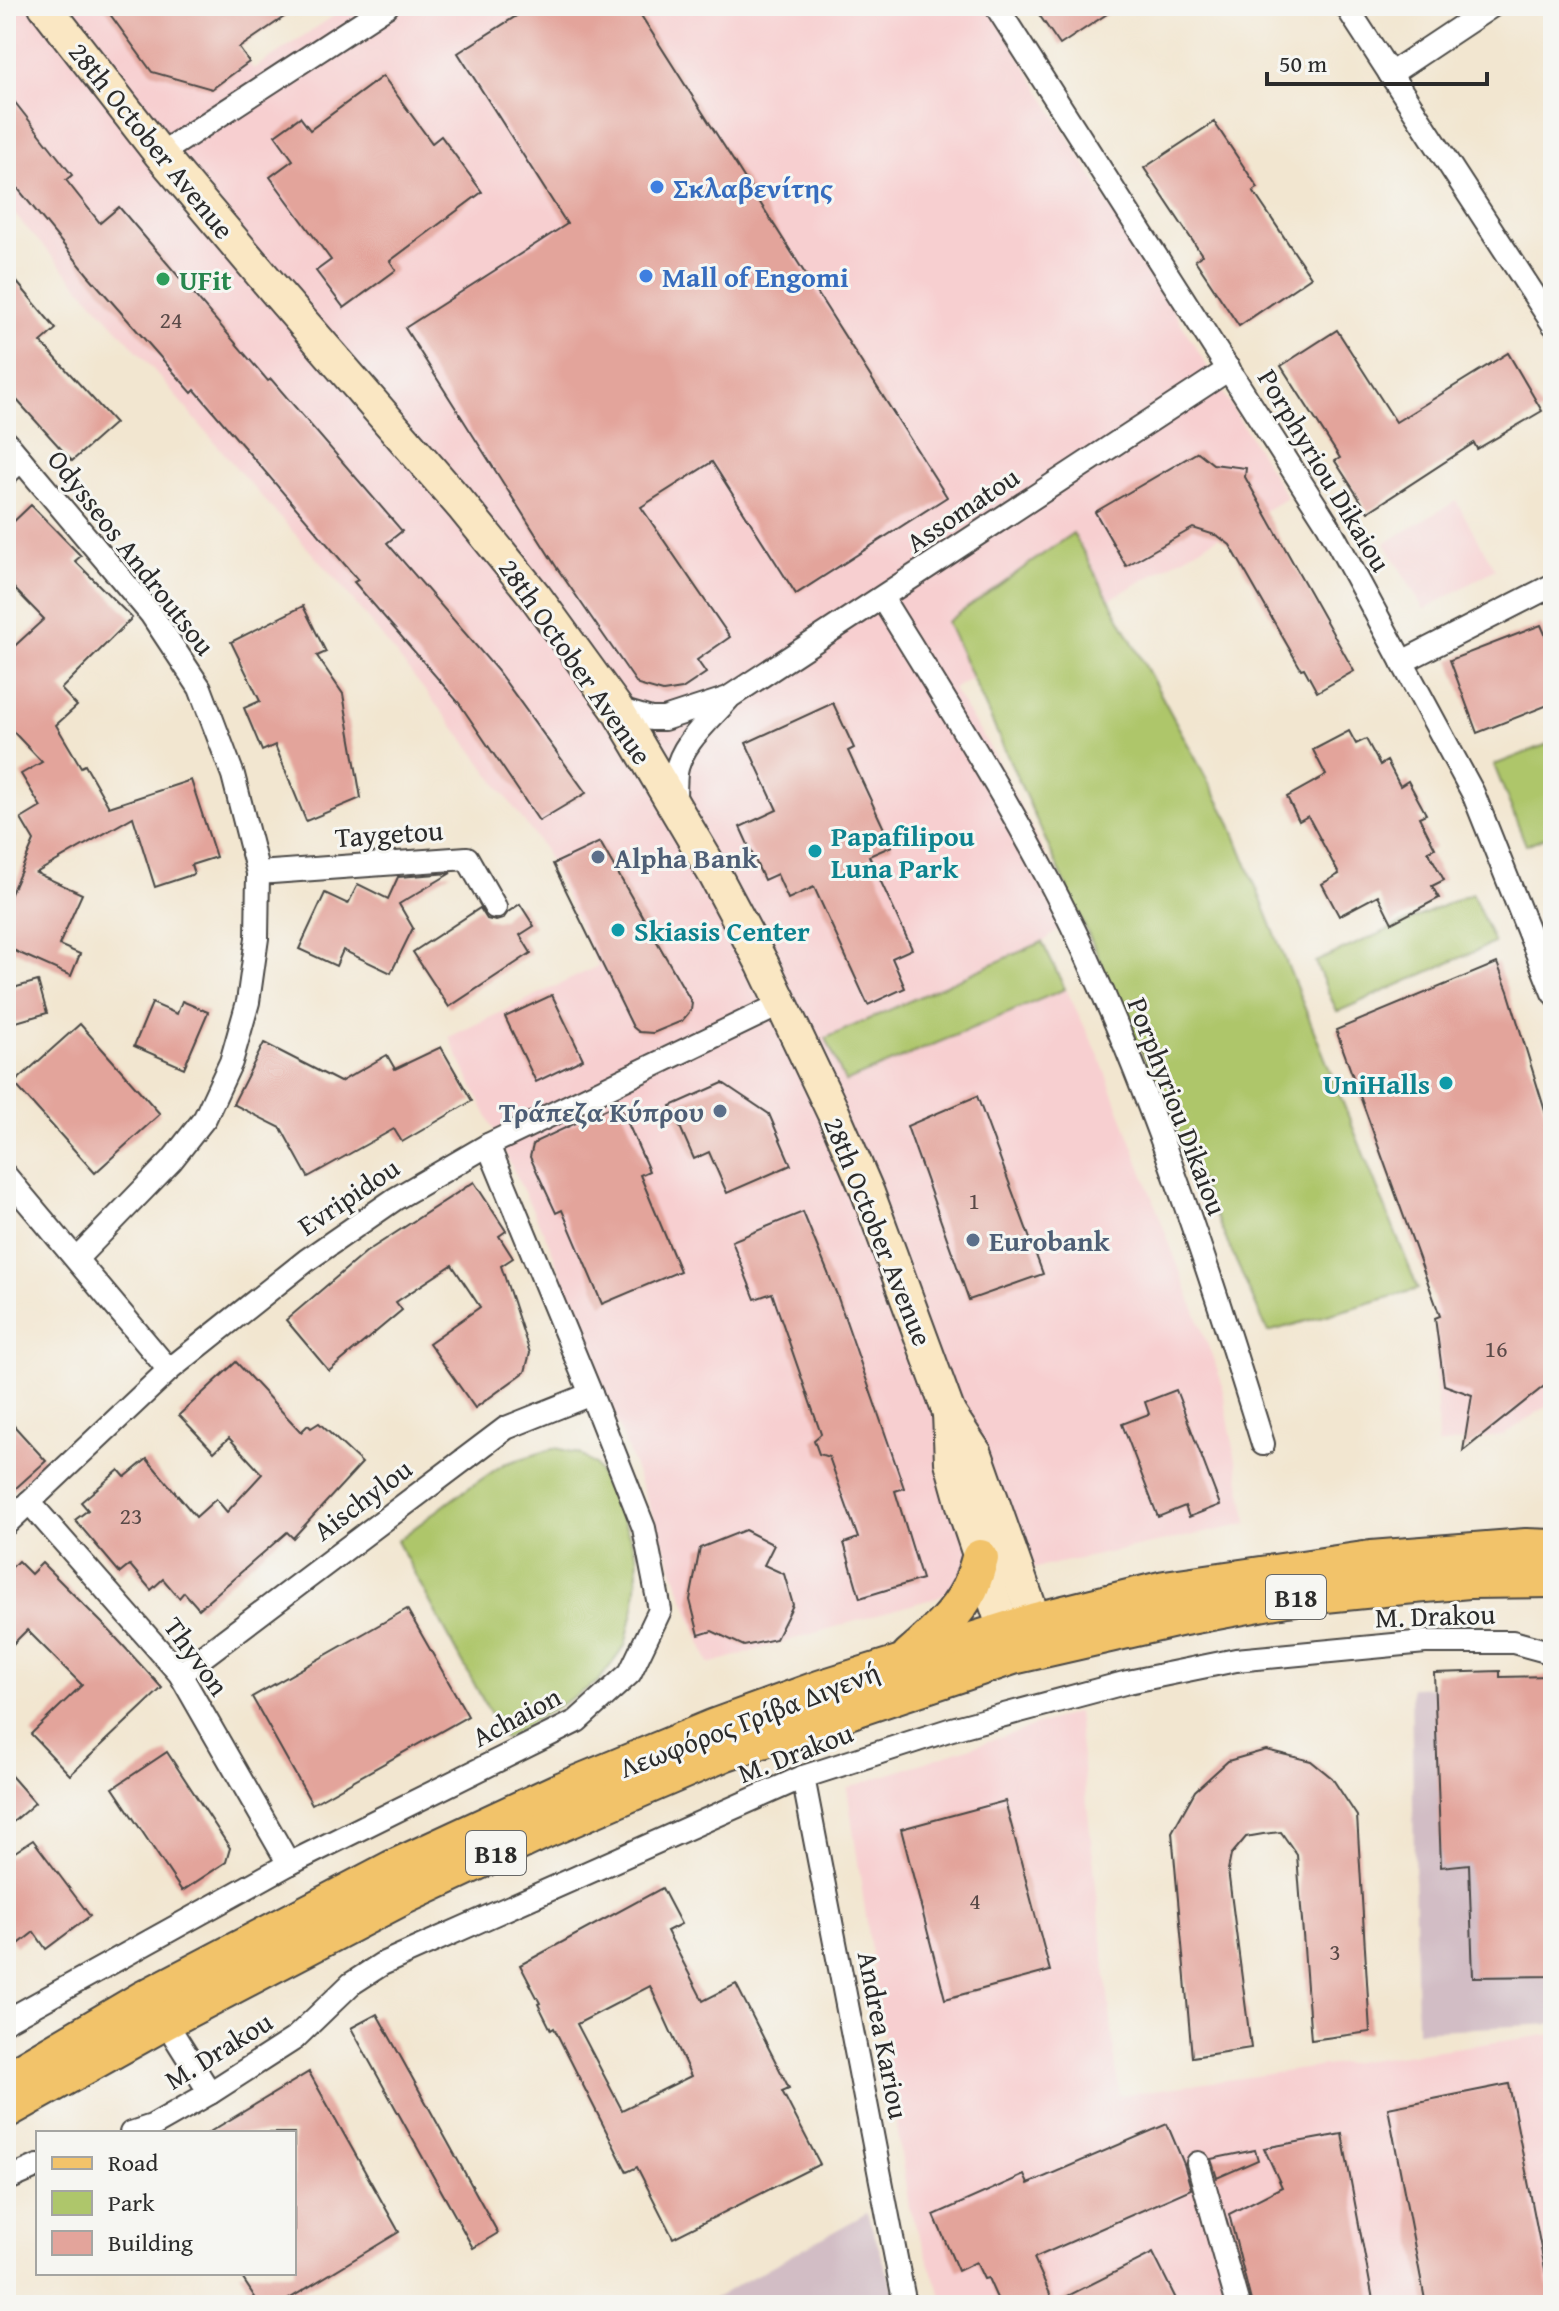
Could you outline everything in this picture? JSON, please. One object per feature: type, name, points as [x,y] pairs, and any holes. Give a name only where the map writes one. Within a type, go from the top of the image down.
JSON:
[{"type":"main road","name":"28th October Avenue","points":[[45,6],[160,154],[462,506],[535,596],[617,709],[722,888],[833,1112],[868,1193],[949,1413],[976,1454],[1025,1639]]},
{"type":"main road","name":"28th October Avenue","points":[[949,1413],[951,1462],[980,1558],[1025,1639]]},
{"type":"main road","name":"Λεωφόρος Γρίβα Διγενή","points":[[6,2110],[165,2021],[402,1897],[545,1830],[726,1752],[1025,1639],[1165,1589],[1371,1559],[1544,1543]]},
{"type":"main road","points":[[906,1660],[937,1633],[955,1610],[970,1589],[980,1558]]},
{"type":"main road","name":"Λεωφόρος Γρίβα Διγενή","points":[[6,2080],[142,2000],[392,1869],[558,1792],[715,1727],[906,1660],[1286,1598],[1469,1580],[1553,1579]]},
{"type":"street","points":[[160,154],[387,6]]},
{"type":"street","name":"Porphyriou Dikaiou","points":[[996,6],[1328,525],[1473,793],[1553,993]]},
{"type":"street","points":[[1346,6],[1551,316]]},
{"type":"street","points":[[1390,74],[1492,6]]},
{"type":"street","name":"Assomatou","points":[[617,709],[651,719],[664,719],[728,698],[1229,369]]},
{"type":"street","name":"Odysseos Androutsou","points":[[6,442],[14,467],[151,614],[200,688],[233,775],[258,873],[257,938],[248,1002],[231,1062],[205,1118],[171,1161],[77,1258]]},
{"type":"street","points":[[1402,662],[1553,585]]},
{"type":"street","name":"Porphyriou Dikaiou","points":[[882,598],[995,781],[1086,955],[1152,1111],[1222,1311],[1263,1444]]},
{"type":"street","name":"Assomatou","points":[[675,806],[676,772],[681,756],[690,741],[728,698]]},
{"type":"street","name":"Taygetou","points":[[258,873],[467,858],[495,907]]},
{"type":"street","name":"Evripidou","points":[[6,1524],[169,1370],[319,1251],[395,1199],[488,1145],[781,1004]]},
{"type":"street","name":"Achaion","points":[[8,2016],[289,1864],[577,1721],[630,1673],[660,1610],[644,1528],[488,1145]]},
{"type":"street","points":[[6,1176],[169,1370]]},
{"type":"street","name":"Aischylou","points":[[180,1674],[506,1428],[591,1394]]},
{"type":"street","name":"Thyvon","points":[[29,1502],[180,1674],[289,1864]]},
{"type":"street","name":"M. Drakou","points":[[137,2131],[152,2126],[210,2093],[294,2039],[351,1984],[382,1964],[803,1777],[952,1729],[1128,1682],[1236,1660],[1425,1642],[1513,1642],[1553,1653]]},
{"type":"street","name":"Andrea Kariou","points":[[803,1777],[905,2305]]},
{"type":"street","points":[[165,2021],[210,2093]]},
{"type":"street","points":[[1198,2163],[1238,2305]]},
{"type":"street","points":[[6,2180],[36,2167]]},
{"type":"shaded area","points":[[6,6],[210,6],[253,69],[349,6],[989,6],[1287,498],[953,689],[995,756],[1076,916],[1043,942],[1099,1056],[1221,1380],[1248,1524],[1040,1567],[709,1664],[550,1246],[449,1037],[598,966],[544,849],[469,746],[343,588],[6,205]]},
{"type":"shaded area","points":[[1456,501],[1495,569],[1424,610],[1385,543]]},
{"type":"shaded area","points":[[1553,1266],[1553,1402],[1504,1435],[1438,1445],[1434,1303]]},
{"type":"shaded area","points":[[1553,1684],[1553,2024],[1417,2031],[1411,1688]]},
{"type":"shaded area","points":[[1077,1712],[1119,2095],[1553,2034],[1553,2305],[945,2305],[909,2208],[847,1788]]},
{"type":"shaded area","points":[[867,2213],[899,2305],[702,2305]]},
{"type":"green space","points":[[1073,533],[1229,820],[1418,1289],[1268,1332],[947,622]]},
{"type":"green space","points":[[1553,742],[1553,834],[1526,845],[1494,765]]},
{"type":"green space","points":[[1472,893],[1494,943],[1337,1012],[1315,962]]},
{"type":"green space","points":[[1042,942],[1065,989],[845,1082],[826,1038]]},
{"type":"green space","points":[[556,1448],[579,1454],[595,1465],[618,1508],[638,1557],[635,1603],[625,1646],[598,1682],[504,1739],[397,1541],[504,1464]]},
{"type":"building","points":[[104,6],[300,6],[239,48],[249,62],[212,89],[152,72]]},
{"type":"building","name":"Mall of Engomi","points":[[532,6],[635,6],[947,497],[796,594],[712,462],[641,507],[730,637],[697,660],[706,673],[682,689],[663,692],[638,685],[557,568],[405,328],[567,224],[458,53]]},
{"type":"building","points":[[1033,6],[1119,6],[1060,45]]},
{"type":"building","points":[[383,76],[432,143],[441,136],[482,192],[390,261],[396,270],[344,308],[316,271],[331,260],[270,177],[293,160],[275,135],[300,117],[310,130]]},
{"type":"building","points":[[6,91],[72,175],[66,180],[100,223],[119,207],[402,531],[387,543],[497,670],[586,793],[539,821],[459,703],[354,582],[358,580],[195,390],[192,393],[88,275],[6,174]]},
{"type":"building","points":[[1214,122],[1258,188],[1253,191],[1311,277],[1239,326],[1195,260],[1202,255],[1144,168]]},
{"type":"building","points":[[6,269],[56,329],[41,342],[115,423],[72,461],[6,388]]},
{"type":"building","points":[[1337,330],[1396,422],[1508,353],[1542,411],[1477,449],[1474,443],[1368,512],[1335,461],[1340,458],[1281,366]]},
{"type":"building","points":[[1198,452],[1213,464],[1246,468],[1245,477],[1354,671],[1317,692],[1230,545],[1218,536],[1193,528],[1126,566],[1095,512]]},
{"type":"building","points":[[31,505],[81,556],[75,561],[132,618],[61,689],[77,706],[56,725],[81,767],[85,765],[109,807],[191,780],[216,857],[191,865],[194,874],[155,887],[133,817],[36,873],[82,894],[59,945],[80,954],[71,976],[6,947],[6,905],[34,841],[21,819],[41,807],[21,774],[42,762],[6,724],[6,654],[44,619],[6,580],[6,529]]},
{"type":"building","points":[[303,606],[326,652],[317,656],[343,694],[361,798],[306,821],[275,745],[262,751],[244,708],[260,701],[231,642]]},
{"type":"building","points":[[1541,625],[1553,652],[1553,703],[1477,733],[1450,660]]},
{"type":"building","name":"Papafilipou Luna Park","points":[[833,703],[854,748],[848,751],[892,846],[869,856],[912,949],[892,958],[905,988],[868,1005],[814,887],[788,899],[777,874],[764,880],[740,827],[777,810],[746,743]]},
{"type":"building","points":[[1349,731],[1356,744],[1366,739],[1380,765],[1387,761],[1400,786],[1408,781],[1426,814],[1419,817],[1435,848],[1428,851],[1444,880],[1432,886],[1439,898],[1392,923],[1378,895],[1339,916],[1322,884],[1339,874],[1308,816],[1299,821],[1287,797],[1326,775],[1313,750]]},
{"type":"building","name":"Skiasis Center","points":[[600,842],[692,1003],[691,1010],[682,1021],[653,1033],[639,1032],[633,1027],[553,864]]},
{"type":"building","points":[[451,873],[399,904],[413,928],[391,973],[343,950],[336,966],[299,949],[325,893],[348,904],[358,884],[388,899],[398,877]]},
{"type":"building","points":[[520,904],[534,926],[520,935],[531,953],[449,1007],[413,952],[480,908],[487,919],[496,921],[503,919]]},
{"type":"building","name":"UniHalls","points":[[1497,963],[1553,1137],[1553,1379],[1463,1451],[1472,1395],[1444,1385],[1435,1318],[1440,1316],[1336,1030]]},
{"type":"building","points":[[38,981],[47,1013],[6,1025],[6,990]]},
{"type":"building","points":[[552,995],[583,1059],[536,1082],[505,1017]]},
{"type":"building","points":[[182,1001],[208,1012],[184,1068],[134,1046],[152,1003],[177,1014]]},
{"type":"building","points":[[80,1024],[160,1114],[95,1173],[14,1083]]},
{"type":"building","points":[[264,1043],[340,1082],[387,1055],[395,1069],[441,1047],[472,1101],[402,1142],[394,1129],[308,1177],[281,1128],[233,1104]]},
{"type":"building","points":[[723,1083],[769,1114],[791,1165],[727,1193],[709,1152],[694,1159],[671,1106]]},
{"type":"building","points":[[977,1096],[1043,1274],[969,1300],[907,1126]]},
{"type":"building","points":[[619,1103],[649,1171],[640,1175],[680,1271],[602,1304],[562,1210],[556,1213],[530,1157],[537,1141]]},
{"type":"building","points":[[474,1182],[506,1231],[499,1236],[513,1258],[501,1266],[530,1353],[525,1372],[475,1408],[429,1343],[480,1307],[452,1265],[396,1302],[402,1310],[329,1371],[286,1320],[366,1252]]},
{"type":"building","points":[[803,1212],[837,1295],[904,1488],[895,1491],[922,1579],[860,1598],[844,1543],[858,1538],[829,1457],[819,1454],[814,1440],[821,1434],[772,1293],[755,1299],[732,1241]]},
{"type":"building","points":[[236,1362],[301,1432],[308,1425],[311,1428],[319,1423],[362,1463],[293,1538],[287,1532],[199,1609],[184,1592],[179,1598],[163,1579],[151,1590],[130,1565],[120,1573],[75,1520],[88,1510],[81,1502],[119,1470],[125,1477],[147,1459],[196,1517],[216,1499],[227,1512],[262,1474],[229,1438],[214,1452],[179,1415]]},
{"type":"building","points":[[1176,1390],[1220,1505],[1189,1517],[1185,1506],[1158,1517],[1122,1424],[1149,1414],[1145,1402]]},
{"type":"building","points":[[6,1417],[46,1461],[6,1497]]},
{"type":"building","points":[[745,1530],[774,1545],[764,1565],[784,1574],[793,1605],[776,1639],[744,1646],[712,1631],[699,1635],[690,1600],[700,1548]]},
{"type":"building","points":[[18,1561],[31,1574],[42,1563],[162,1688],[70,1775],[31,1734],[82,1685],[27,1630],[6,1651],[6,1573]]},
{"type":"building","points":[[407,1609],[468,1716],[312,1804],[252,1697]]},
{"type":"building","points":[[1500,1671],[1500,1677],[1553,1676],[1553,1976],[1473,1977],[1469,1864],[1441,1867],[1434,1673]]},
{"type":"building","points":[[1266,1750],[1311,1761],[1332,1778],[1357,1816],[1370,2032],[1311,2040],[1297,1855],[1281,1832],[1263,1834],[1246,1837],[1231,1855],[1228,1870],[1251,2048],[1192,2057],[1172,1832],[1195,1791],[1228,1761]]},
{"type":"building","points":[[167,1752],[230,1848],[226,1862],[182,1891],[113,1788]]},
{"type":"building","points":[[6,1770],[35,1803],[6,1828]]},
{"type":"building","points":[[1005,1801],[1050,1971],[945,1999],[901,1829]]},
{"type":"building","points":[[33,1840],[90,1916],[46,1949],[34,1932],[16,1946],[6,1933],[6,1858]]},
{"type":"building","points":[[662,1888],[681,1924],[667,1931],[703,2001],[736,1984],[789,2088],[782,2091],[820,2164],[673,2238],[637,2167],[627,2172],[520,1965]],"holes":[[[650,1986],[691,2076],[622,2110],[577,2024]]]},
{"type":"building","points":[[377,2014],[498,2233],[473,2248],[351,2028]]},
{"type":"building","points":[[309,2072],[399,2232],[279,2305],[260,2305],[240,2275],[296,2275],[296,2131],[211,2131]]},
{"type":"building","points":[[1509,2084],[1552,2305],[1426,2305],[1388,2108]]},
{"type":"building","points":[[1167,2124],[1191,2189],[1034,2258],[1054,2303],[1153,2253],[1179,2305],[1000,2305],[988,2278],[984,2279],[976,2262],[958,2271],[934,2215],[1024,2175],[1028,2184]]},
{"type":"building","points":[[1342,2134],[1374,2305],[1252,2305],[1229,2214],[1282,2187],[1264,2148]]},
{"type":"building","points":[[1255,2150],[1258,2160],[1217,2178],[1211,2159]]},
{"type":"place","name":"Σκλαβενίτης","points":[[657,187]]},
{"type":"place","name":"Mall of Engomi","points":[[646,276]]},
{"type":"place","name":"UFit","points":[[163,279]]},
{"type":"place","name":"Papafilipou Luna Park","points":[[815,851]]},
{"type":"place","name":"Alpha Bank","points":[[598,857]]},
{"type":"place","name":"Skiasis Center","points":[[618,930]]},
{"type":"place","name":"UniHalls","points":[[1446,1083]]},
{"type":"place","name":"Τράπεζα Κύπρου","points":[[720,1111]]},
{"type":"place","name":"Eurobank","points":[[973,1240]]}]
